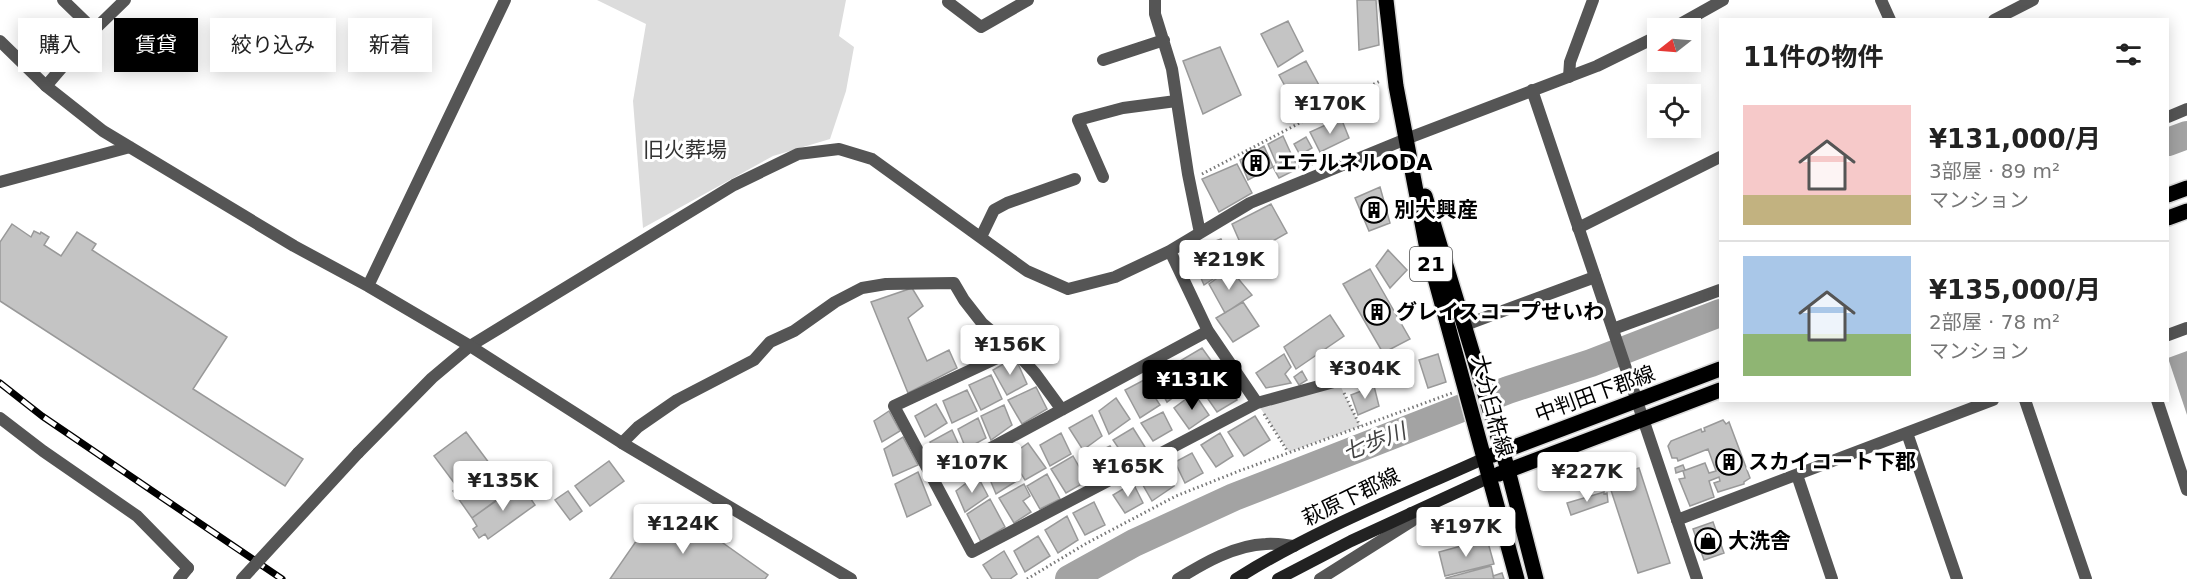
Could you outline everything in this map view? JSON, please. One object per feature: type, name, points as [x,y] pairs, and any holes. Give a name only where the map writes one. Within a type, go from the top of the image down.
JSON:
[{"type":"main road","name":"大分臼杵線","points":[[1386,0],[1393,67],[1427,249],[1459,390],[1476,426],[1517,579]]},
{"type":"main road","name":"大分臼杵線","points":[[1406,139],[1482,382],[1508,470],[1536,579]]},
{"type":"main road","points":[[2169,195],[2187,188]]},
{"type":"main road","points":[[2169,218],[2187,211]]},
{"type":"main road","name":"中判田下郡線","points":[[1485,458],[1719,369]]},
{"type":"main road","name":"中判田下郡線","points":[[1490,477],[1719,390]]},
{"type":"main road","name":"萩原下郡線","points":[[1239,577],[1294,546],[1403,493],[1485,458]]},
{"type":"main road","name":"萩原下郡線","points":[[1278,579],[1351,541],[1490,477]]},
{"type":"street","points":[[63,0],[82,18]]},
{"type":"street","points":[[102,22],[125,0]]},
{"type":"street","points":[[368,286],[505,0]]},
{"type":"street","points":[[948,2],[981,27],[1028,0]]},
{"type":"street","points":[[1155,0],[1155,14],[1172,69],[1189,181],[1200,233]]},
{"type":"street","points":[[1569,76],[1570,62],[1593,0]]},
{"type":"street","points":[[1691,18],[1723,0]]},
{"type":"street","points":[[1881,0],[1889,18]]},
{"type":"street","points":[[1998,18],[2033,0]]},
{"type":"street","points":[[1102,60],[1164,40]]},
{"type":"street","points":[[0,41],[45,86],[103,131],[294,246],[470,346],[622,443],[851,579]]},
{"type":"street","points":[[242,579],[358,453],[432,378],[470,346],[734,185],[798,154],[839,149],[872,159],[1027,271],[1068,289],[1115,277],[1170,251],[1250,203],[1406,139],[1610,60],[1647,42]]},
{"type":"street","points":[[45,86],[57,72]]},
{"type":"street","points":[[1532,90],[1697,579]]},
{"type":"street","points":[[1103,177],[1078,120],[1123,108],[1176,101]]},
{"type":"street","points":[[2169,117],[2187,109]]},
{"type":"street","points":[[0,182],[130,147]]},
{"type":"street","points":[[1578,228],[1719,158]]},
{"type":"street","points":[[981,237],[994,210],[1007,203],[1075,179]]},
{"type":"street","points":[[1170,251],[1208,331],[1257,403]]},
{"type":"street","points":[[1465,326],[1595,277]]},
{"type":"street","points":[[622,443],[638,427],[677,400],[754,360],[770,342],[795,331],[835,302],[862,288],[886,284],[954,283],[982,323],[1014,350],[1035,373],[1062,410]]},
{"type":"street","points":[[1614,331],[1719,290]]},
{"type":"street","points":[[2169,335],[2187,328]]},
{"type":"street","points":[[933,479],[1208,331]]},
{"type":"street","points":[[1014,350],[894,406],[972,552],[1257,403],[1381,369]]},
{"type":"street","points":[[1677,520],[1988,402]]},
{"type":"street","points":[[2026,402],[2086,579]]},
{"type":"street","points":[[2158,402],[2187,490]]},
{"type":"street","points":[[0,418],[43,451],[137,516],[188,568],[179,579]]},
{"type":"street","points":[[1908,433],[1957,579]]},
{"type":"street","points":[[1797,475],[1832,579]]},
{"type":"street","points":[[1320,579],[1412,521],[1411,513]]},
{"type":"street","points":[[1178,579],[1238,549],[1265,544],[1294,546]]},
{"type":"path","points":[[1189,181],[1387,77]]},
{"type":"path","points":[[1338,381],[1360,426]]},
{"type":"path","points":[[1027,579],[1176,496],[1459,390]]},
{"type":"path","points":[[1257,403],[1289,452]]},
{"type":"green space","name":"旧火葬場","points":[[597,0],[846,0],[839,36],[854,47],[846,91],[830,139],[773,156],[643,228],[633,101],[646,24]]},
{"type":"green space","points":[[1338,381],[1360,426],[1289,452],[1257,403]]},
{"type":"shaded area","points":[[2187,351],[2187,415],[2169,361],[2169,358]]},
{"type":"building","points":[[1357,0],[1376,0],[1379,45],[1359,50]]},
{"type":"building","points":[[1288,21],[1303,51],[1278,67],[1261,34]]},
{"type":"building","points":[[1220,47],[1241,95],[1203,114],[1183,61]]},
{"type":"building","points":[[1306,61],[1328,102],[1302,117],[1279,75]]},
{"type":"building","points":[[1341,118],[1349,138],[1320,152],[1310,132]]},
{"type":"building","points":[[1283,136],[1292,156],[1277,165],[1268,144]]},
{"type":"building","points":[[1306,137],[1312,148],[1300,155],[1294,144]]},
{"type":"building","name":"エテルネルODA","points":[[1264,146],[1273,167],[1248,180],[1240,160]]},
{"type":"building","points":[[1311,153],[1317,162],[1308,167],[1303,157]]},
{"type":"building","points":[[1292,156],[1299,168],[1279,178],[1273,167]]},
{"type":"building","points":[[1237,164],[1252,193],[1219,212],[1202,179]]},
{"type":"building","name":"別大興産","points":[[1380,187],[1390,223],[1369,231],[1355,198]]},
{"type":"building","points":[[1271,204],[1287,233],[1246,256],[1232,224]]},
{"type":"building","points":[[12,224],[31,237],[34,231],[49,237],[44,245],[61,256],[77,232],[96,244],[92,250],[227,337],[193,389],[303,459],[285,486],[0,301],[0,242]]},
{"type":"building","points":[[1221,239],[1234,265],[1204,285],[1189,251]]},
{"type":"building","points":[[1388,250],[1407,270],[1390,288],[1376,266]]},
{"type":"building","points":[[1230,269],[1252,295],[1225,313],[1209,284]]},
{"type":"building","name":"グレイスコープせいわ","points":[[1370,269],[1410,339],[1383,353],[1343,284]]},
{"type":"building","points":[[912,288],[923,306],[908,318],[927,361],[949,350],[957,368],[908,393],[871,302]]},
{"type":"building","points":[[1243,302],[1259,326],[1233,342],[1216,318]]},
{"type":"building","points":[[1330,315],[1344,336],[1296,369],[1284,347]]},
{"type":"building","points":[[1202,348],[1215,366],[1193,383],[1180,361]]},
{"type":"building","points":[[1284,354],[1291,367],[1285,374],[1291,383],[1266,388],[1256,373]]},
{"type":"building","points":[[1438,354],[1446,382],[1428,388],[1419,360]]},
{"type":"building","points":[[1015,357],[1027,384],[1007,395],[993,370]]},
{"type":"building","points":[[1176,366],[1188,386],[1167,402],[1155,380]]},
{"type":"building","points":[[1302,371],[1307,380],[1299,385],[1294,377]]},
{"type":"building","points":[[1221,374],[1237,400],[1217,412],[1201,389]]},
{"type":"building","points":[[991,375],[1002,399],[981,410],[969,385]]},
{"type":"building","points":[[1144,380],[1160,405],[1140,418],[1125,390]]},
{"type":"building","points":[[1374,386],[1379,406],[1358,415],[1351,395]]},
{"type":"building","points":[[1036,387],[1047,409],[1022,424],[1008,400]]},
{"type":"building","points":[[967,390],[977,411],[952,423],[943,401]]},
{"type":"building","points":[[1194,393],[1209,415],[1189,429],[1174,408]]},
{"type":"building","points":[[1116,398],[1130,419],[1109,434],[1099,411]]},
{"type":"building","points":[[936,404],[947,423],[925,437],[915,416]]},
{"type":"building","points":[[1004,405],[1012,425],[991,440],[981,416]]},
{"type":"building","points":[[889,411],[900,431],[882,442],[874,421]]},
{"type":"building","points":[[1163,412],[1172,430],[1153,441],[1141,423]]},
{"type":"building","points":[[1092,415],[1102,436],[1083,450],[1069,428]]},
{"type":"building","points":[[1255,416],[1270,440],[1244,456],[1228,432]]},
{"type":"building","points":[[978,418],[986,438],[966,449],[958,429]]},
{"type":"building","name":"スカイコート下郡","points":[[1723,420],[1726,424],[1729,422],[1750,478],[1744,484],[1718,492],[1714,483],[1720,481],[1719,477],[1709,481],[1714,497],[1690,506],[1679,479],[1685,478],[1683,471],[1705,463],[1709,473],[1716,471],[1708,449],[1678,461],[1677,458],[1672,458],[1668,446],[1671,441],[1701,429],[1702,432],[1705,431],[1704,428]]},
{"type":"building","points":[[1133,428],[1145,447],[1126,459],[1113,440]]},
{"type":"building","points":[[952,430],[961,450],[941,463],[930,442]]},
{"type":"building","points":[[466,432],[510,491],[472,518],[453,491],[458,488],[434,456]]},
{"type":"building","points":[[1061,433],[1071,454],[1050,466],[1040,445]]},
{"type":"building","points":[[1220,433],[1233,456],[1216,467],[1201,445]]},
{"type":"building","points":[[903,437],[918,465],[893,476],[884,449]]},
{"type":"building","points":[[1028,443],[1046,468],[1025,480],[1010,456]]},
{"type":"building","points":[[1110,446],[1120,462],[1102,474],[1089,456]]},
{"type":"building","points":[[1192,453],[1203,473],[1185,483],[1175,462]]},
{"type":"building","points":[[1073,456],[1087,481],[1066,493],[1051,469]]},
{"type":"building","points":[[1006,457],[1018,480],[996,494],[986,470]]},
{"type":"building","points":[[609,461],[624,481],[590,506],[575,486]]},
{"type":"building","points":[[1163,464],[1174,486],[1152,501],[1140,480]]},
{"type":"building","points":[[1683,465],[1685,470],[1676,473],[1675,468]]},
{"type":"building","points":[[1639,468],[1670,563],[1638,573],[1607,478]]},
{"type":"building","points":[[918,472],[931,505],[907,517],[895,484]]},
{"type":"building","points":[[1047,474],[1060,499],[1040,509],[1027,486]]},
{"type":"building","points":[[977,475],[988,496],[965,512],[956,491]]},
{"type":"building","points":[[520,483],[535,505],[488,539],[485,534],[479,538],[473,529],[477,526],[472,518]]},
{"type":"building","points":[[1133,483],[1143,503],[1125,513],[1113,495]]},
{"type":"building","points":[[1024,484],[1030,496],[1023,501],[1031,512],[1014,523],[999,498]]},
{"type":"building","points":[[568,491],[582,511],[570,520],[555,500]]},
{"type":"building","points":[[1604,492],[1604,494],[1607,493],[1608,502],[1571,515],[1567,503]]},
{"type":"building","points":[[990,499],[1005,527],[981,542],[967,514]]},
{"type":"building","points":[[1094,502],[1105,525],[1085,535],[1073,513]]},
{"type":"building","points":[[665,513],[676,521],[682,514],[768,575],[765,579],[610,579],[650,521],[657,526]]},
{"type":"building","points":[[1067,516],[1078,540],[1058,553],[1045,530]]},
{"type":"building","name":"大洗舎","points":[[1713,522],[1724,553],[1704,560],[1693,529]]},
{"type":"building","points":[[1038,536],[1050,556],[1025,572],[1014,551]]},
{"type":"building","points":[[1487,539],[1494,564],[1445,576],[1439,552]]},
{"type":"building","points":[[1004,551],[1017,574],[1010,579],[992,579],[983,565]]},
{"type":"building","points":[[1491,566],[1494,579],[1446,579],[1446,578]]},
{"type":"building","points":[[1502,573],[1504,579],[1494,579],[1493,576]]},
{"type":"waterway","name":"七歩川","points":[[2169,142],[2187,135]]},
{"type":"waterway","name":"七歩川","points":[[1069,579],[1134,543],[1234,497],[1508,390],[1591,363],[1719,313]]},
{"type":"railway","points":[[0,383],[42,416],[282,579]]},
{"type":"place","name":"エテルネルODA","points":[[1256,163]]},
{"type":"place","name":"別大興産","points":[[1374,210]]},
{"type":"place","name":"グレイスコープせいわ","points":[[1377,312]]},
{"type":"place","name":"スカイコート下郡","points":[[1729,462]]},
{"type":"place","name":"大洗舎","points":[[1708,541]]}]
